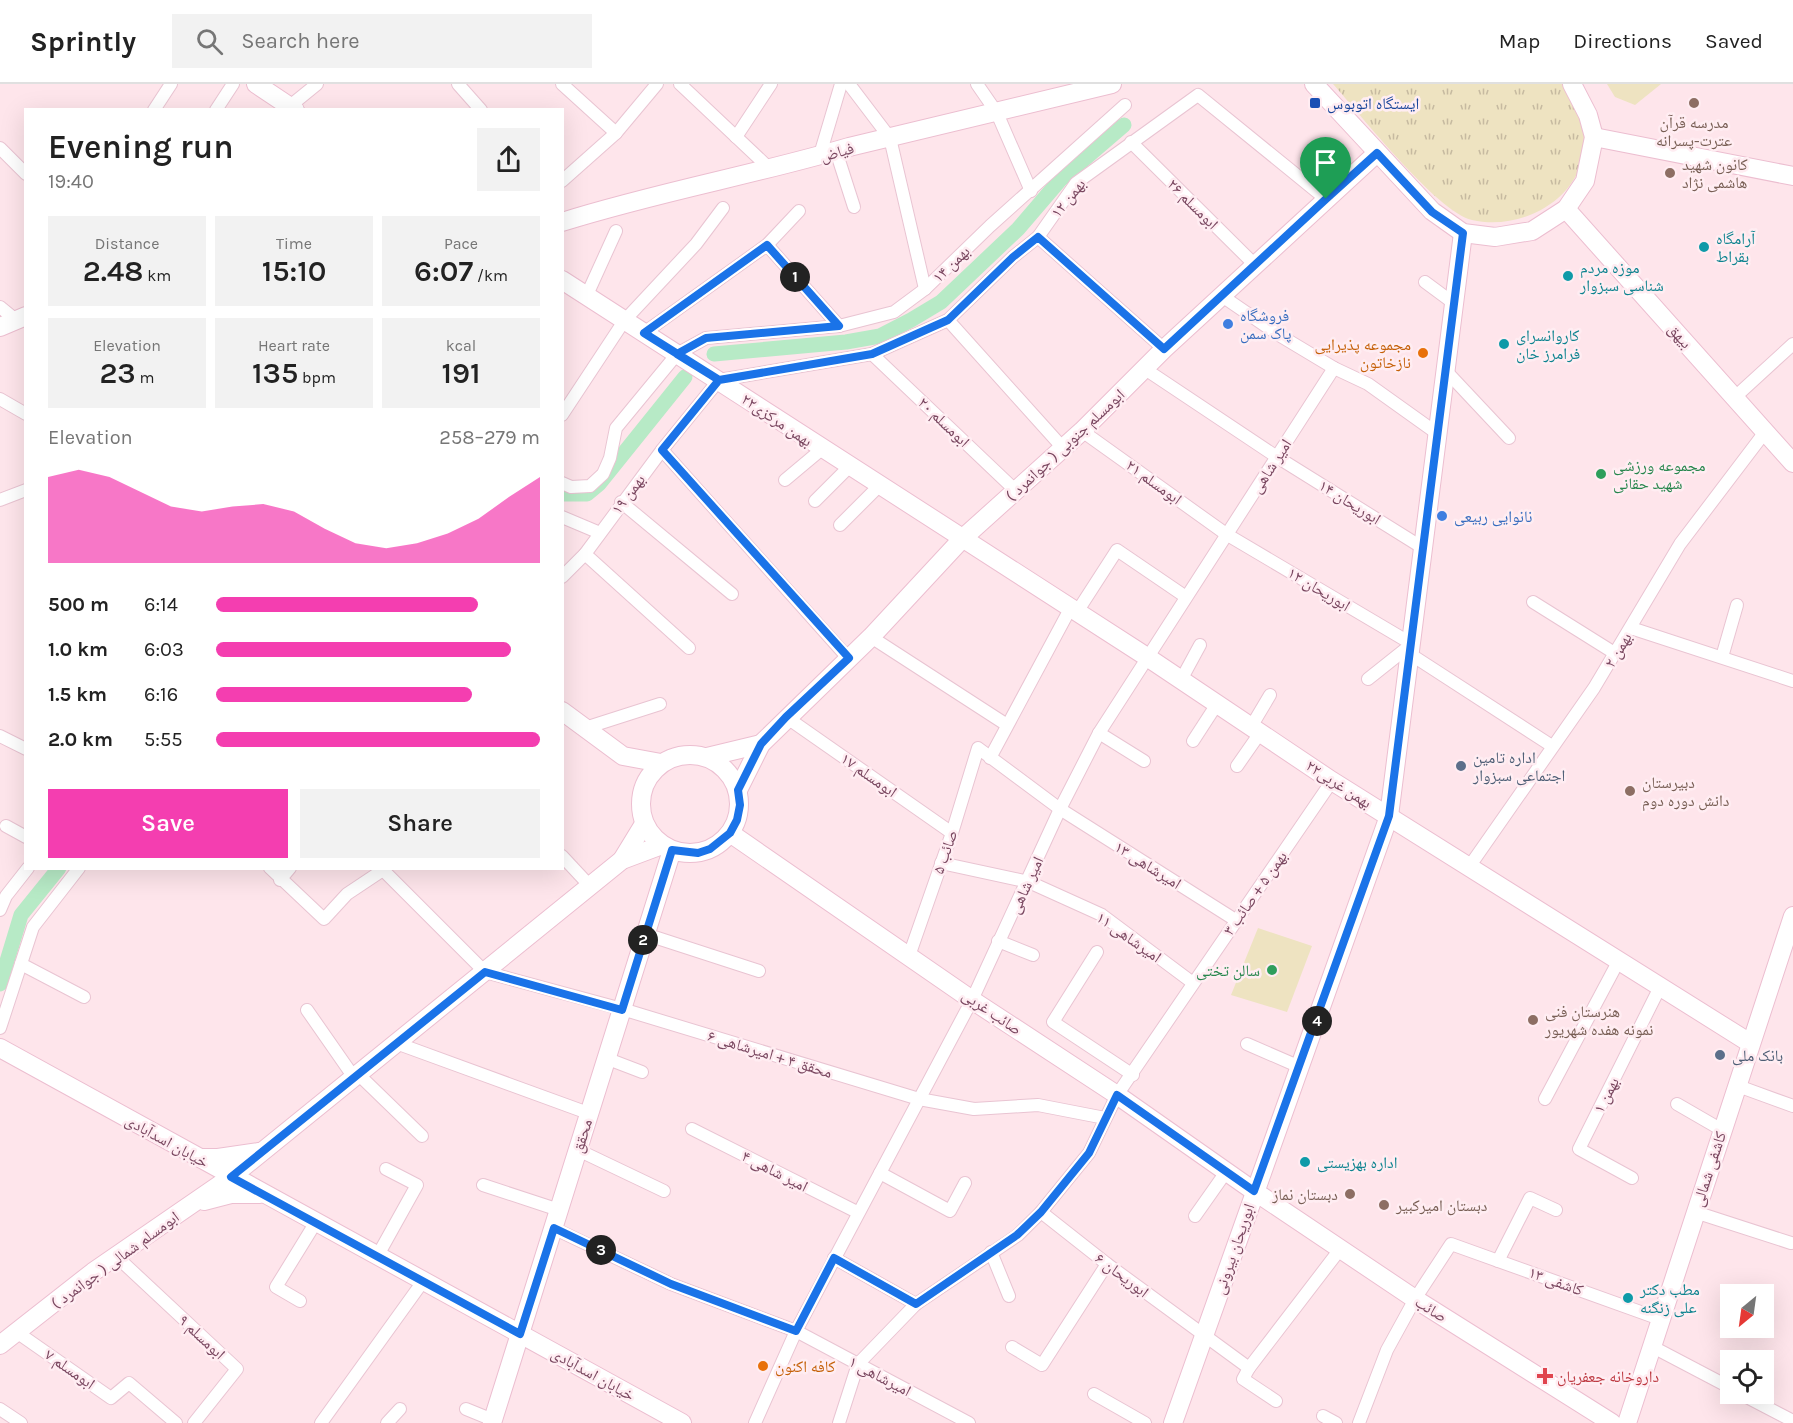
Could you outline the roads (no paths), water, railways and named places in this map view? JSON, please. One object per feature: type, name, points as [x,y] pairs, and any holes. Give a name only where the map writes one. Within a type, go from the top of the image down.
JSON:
[{"type":"street","points":[[155,108],[171,84]]},
{"type":"street","points":[[217,108],[234,84]]},
{"type":"street","points":[[256,84],[292,108],[317,84]]},
{"type":"street","points":[[458,84],[479,108]]},
{"type":"street","points":[[562,84],[616,134]]},
{"type":"street","points":[[564,179],[616,134],[657,84]]},
{"type":"street","points":[[680,84],[768,167]]},
{"type":"street","points":[[736,137],[771,84]]},
{"type":"street","points":[[841,84],[828,154],[854,207]]},
{"type":"street","points":[[849,84],[890,138],[925,289]]},
{"type":"street","points":[[977,84],[997,113],[1031,191]]},
{"type":"street","name":"فیاض","points":[[564,221],[617,204],[1112,84]]},
{"type":"street","points":[[1314,84],[1432,212],[1463,233],[1495,237],[1532,231],[1566,209],[1585,181],[1594,137],[1588,115],[1572,84]]},
{"type":"street","name":"بهمن ۱۲","points":[[719,380],[872,354],[948,320],[1013,257],[1038,237],[1076,183],[1198,95],[1326,199]]},
{"type":"street","name":"بهمن ۱۴","points":[[677,354],[706,338],[839,326],[894,312],[925,289],[990,226],[1125,105]]},
{"type":"street","points":[[1594,137],[1793,176]]},
{"type":"street","name":"ابومسلم ۲۶","points":[[1131,142],[1255,266]]},
{"type":"street","points":[[0,148],[24,172]]},
{"type":"street","name":"ابومسلم جنوبی ( جوانمرد )","points":[[738,790],[761,744],[786,717],[871,637],[962,539],[1063,448],[1164,349],[1377,153]]},
{"type":"street","points":[[564,412],[624,321],[696,244],[723,208]]},
{"type":"street","name":"بیهق","points":[[1566,209],[1793,463]]},
{"type":"street","points":[[644,333],[767,245],[799,211]]},
{"type":"street","points":[[586,297],[616,231]]},
{"type":"street","name":"ابوریحان بیرونی","points":[[1173,1423],[1389,816],[1447,372],[1452,302],[1463,233]]},
{"type":"street","points":[[1038,237],[1164,349]]},
{"type":"street","points":[[767,245],[839,326]]},
{"type":"street","name":"۲۲بهمن مرکزی","points":[[564,281],[962,539]]},
{"type":"street","points":[[1425,282],[1452,302]]},
{"type":"street","points":[[1222,296],[1279,336],[1334,368],[1368,384],[1438,434]]},
{"type":"street","points":[[0,307],[17,323]]},
{"type":"street","points":[[948,320],[1063,448]]},
{"type":"street","points":[[1734,398],[1793,344]]},
{"type":"street","points":[[564,484],[571,487],[590,486],[603,474],[610,458],[615,429],[677,354]]},
{"type":"street","name":"ابومسلم ۲۰","points":[[872,354],[1016,491]]},
{"type":"street","name":"امیر شاهی","points":[[755,1423],[796,1331],[857,1212],[972,1000],[998,941],[1029,882],[1060,809],[1099,733],[1334,368]]},
{"type":"street","name":"ابوریحان ۱۴","points":[[1145,369],[1277,457],[1423,548]]},
{"type":"street","points":[[1447,372],[1509,438]]},
{"type":"street","name":"بهمن ۱۹","points":[[564,575],[585,554],[621,502],[719,380]]},
{"type":"street","points":[[0,399],[24,413]]},
{"type":"street","name":"ابومسلم ۲۱","points":[[1082,430],[1226,534]]},
{"type":"street","name":"بهمن ۲","points":[[1469,867],[1616,654],[1680,544],[1765,432]]},
{"type":"street","points":[[785,480],[822,449]]},
{"type":"street","points":[[662,450],[849,658]]},
{"type":"street","points":[[815,501],[849,467]]},
{"type":"street","points":[[840,525],[879,486]]},
{"type":"street","points":[[0,500],[24,491]]},
{"type":"street","points":[[621,502],[732,594]]},
{"type":"street","points":[[564,518],[600,533]]},
{"type":"street","name":"ابوریحان ۱۲","points":[[1226,534],[1411,649],[1552,746]]},
{"type":"street","name":"۲۲بهمن غربی","points":[[962,539],[1147,657],[1332,781],[1750,1043]]},
{"type":"street","points":[[990,758],[1074,610],[1117,550],[1186,597]]},
{"type":"street","points":[[585,554],[689,648]]},
{"type":"street","points":[[1533,602],[1616,654]]},
{"type":"street","points":[[1722,657],[1737,605]]},
{"type":"street","points":[[1631,628],[1793,681]]},
{"type":"street","points":[[871,637],[1007,725]]},
{"type":"street","points":[[1181,680],[1200,645]]},
{"type":"street","points":[[1368,679],[1411,649]]},
{"type":"street","points":[[1237,766],[1256,730],[1270,695]]},
{"type":"street","points":[[585,728],[660,704]]},
{"type":"street","points":[[1193,741],[1217,704]]},
{"type":"street","points":[[564,712],[623,756],[642,790]]},
{"type":"street","name":"ابومسلم ۱۷","points":[[786,717],[952,832]]},
{"type":"street","points":[[1099,733],[1144,761]]},
{"type":"street","points":[[0,736],[24,748]]},
{"type":"street","points":[[707,757],[761,744]]},
{"type":"street","name":"صائب ۵","points":[[909,956],[978,748]]},
{"type":"street","name":"امیرشاهی ۱۳","points":[[978,748],[1060,809],[1237,921]]},
{"type":"street","points":[[691,754],[707,757],[731,776],[738,790],[740,805],[737,820],[730,833],[721,842],[704,851],[685,853],[667,847],[644,824],[640,807],[642,790],[649,775],[661,763],[675,756],[691,754]]},
{"type":"street","points":[[623,756],[661,763]]},
{"type":"street","name":"بهمن ۵ + صائب ۳","points":[[858,1364],[916,1304],[1017,1235],[1041,1212],[1089,1153],[1117,1095],[1332,781]]},
{"type":"street","points":[[622,860],[644,824]]},
{"type":"street","points":[[6,826],[24,836]]},
{"type":"street","name":"صائب غربی","points":[[730,833],[972,1000],[1117,1095],[1254,1191]]},
{"type":"street","points":[[622,860],[667,847]]},
{"type":"street","name":"محقق","points":[[493,1421],[588,1113],[608,1059],[645,934],[667,847]]},
{"type":"street","points":[[564,858],[589,885]]},
{"type":"street","name":"ابومسلم شمالی ( جوانمرد )","points":[[0,1345],[93,1272],[231,1177],[622,860]]},
{"type":"street","name":"امیرشاهی ۱۱","points":[[941,863],[1029,882],[1102,915],[1193,983]]},
{"type":"street","points":[[0,910],[3,895],[26,870]]},
{"type":"street","points":[[0,1029],[33,927],[77,870]]},
{"type":"street","points":[[272,870],[324,919],[347,894],[388,871],[485,972]]},
{"type":"street","points":[[280,880],[288,870]]},
{"type":"street","name":"کاشفی شمالی","points":[[1627,1423],[1793,916]]},
{"type":"street","points":[[645,934],[759,971]]},
{"type":"street","points":[[998,941],[1033,955]]},
{"type":"street","points":[[1097,952],[1053,1022],[1132,1075]]},
{"type":"street","points":[[1545,1099],[1618,962]]},
{"type":"street","points":[[21,964],[84,997]]},
{"type":"street","name":"محقق ۴ + امیرشاهی ۶","points":[[485,972],[622,1010],[919,1099],[974,1109],[1038,1105],[1105,1118]]},
{"type":"street","name":"بهمن ۱","points":[[1632,1178],[1579,1149],[1660,987]]},
{"type":"street","points":[[308,1010],[356,1075],[422,1136]]},
{"type":"street","points":[[396,1043],[588,1113]]},
{"type":"street","points":[[1247,1044],[1300,1067]]},
{"type":"street","name":"خیابان اسدآبادی","points":[[0,1048],[682,1423]]},
{"type":"street","points":[[608,1059],[642,1072]]},
{"type":"street","points":[[1738,1086],[1793,1106]]},
{"type":"street","points":[[1677,1104],[1722,1130]]},
{"type":"street","name":"امیر شاهی ۴","points":[[692,1129],[857,1212]]},
{"type":"street","points":[[578,1150],[664,1191]]},
{"type":"street","points":[[197,1157],[218,1158],[261,1152]]},
{"type":"street","points":[[378,1255],[417,1185],[386,1169]]},
{"type":"street","points":[[1195,1216],[1226,1172]]},
{"type":"street","points":[[880,1173],[950,1211],[965,1183]]},
{"type":"street","points":[[483,1185],[559,1210]]},
{"type":"street","name":"صائب","points":[[1254,1191],[1415,1299],[1612,1423]]},
{"type":"street","points":[[191,1205],[231,1194],[264,1194]]},
{"type":"street","points":[[1498,1260],[1530,1198],[1556,1210]]},
{"type":"street","name":"ابوریحان ۶","points":[[1041,1212],[1107,1264],[1249,1368]]},
{"type":"street","points":[[1695,1212],[1791,1243]]},
{"type":"street","points":[[300,1302],[276,1287],[316,1222]]},
{"type":"street","name":"امیرشاهی ۱","points":[[554,1228],[671,1284],[796,1331],[966,1422]]},
{"type":"street","name":"کاشفی ۱۳","points":[[1415,1299],[1450,1244],[1660,1319]]},
{"type":"street","points":[[1276,1401],[1243,1379],[1341,1248]]},
{"type":"street","points":[[991,1252],[1009,1296]]},
{"type":"street","name":"ابومسلم ۹","points":[[117,1257],[237,1370],[194,1423]]},
{"type":"street","points":[[834,1258],[916,1304]]},
{"type":"street","points":[[1012,1347],[1042,1365],[1107,1264]]},
{"type":"street","points":[[326,1421],[424,1280]]},
{"type":"street","points":[[1359,1423],[1387,1350],[1415,1299]]},
{"type":"street","name":"ابومسلم ۷","points":[[18,1333],[111,1398],[129,1383],[176,1423]]},
{"type":"street","points":[[1652,1346],[1720,1382]]},
{"type":"street","points":[[839,1423],[858,1364]]},
{"type":"street","points":[[1094,1394],[1145,1423]]},
{"type":"street","points":[[1760,1404],[1793,1421]]},
{"type":"street","points":[[0,1409],[21,1423]]},
{"type":"street","points":[[387,1423],[400,1409]]},
{"type":"street","points":[[466,1409],[493,1421]]},
{"type":"street","points":[[1323,1416],[1336,1423]]},
{"type":"waterway","points":[[714,354],[846,342],[880,336],[911,320],[941,302],[1018,229],[1060,180],[1124,125]]},
{"type":"waterway","points":[[564,494],[587,494],[599,484],[685,377]]},
{"type":"waterway","points":[[0,984],[21,915],[57,870]]},
{"type":"place","name":"ایستگاه اتوبوس","points":[[1315,103]]},
{"type":"place","name":"مدرسه قرآن عترت-پسرانه","points":[[1694,103]]},
{"type":"place","name":"کانون شهید هاشمی نژاد","points":[[1670,173]]},
{"type":"place","name":"آرامگاه بقراط","points":[[1704,247]]},
{"type":"place","name":"موزه مردم شناسی سبزوار","points":[[1568,276]]},
{"type":"place","name":"فروشگاه پاک سمن","points":[[1228,324]]},
{"type":"place","name":"کاروانسرای فرامرز خان","points":[[1504,344]]},
{"type":"place","name":"مجموعه پذیرایی نازخاتون","points":[[1423,353]]},
{"type":"place","name":"مجموعه ورزشی شهید حقانی","points":[[1601,474]]},
{"type":"place","name":"نانوایی ربیعی","points":[[1442,516]]},
{"type":"place","name":"اداره تامین اجتماعی سبزوار","points":[[1461,766]]},
{"type":"place","name":"دبیرستان دانش دوره دوم","points":[[1630,791]]},
{"type":"place","name":"سالن تختی","points":[[1272,970]]},
{"type":"place","name":"هنرستان فنی نمونه هفده شهریور","points":[[1533,1020]]},
{"type":"place","name":"بانک ملی","points":[[1720,1055]]},
{"type":"place","name":"اداره بهزیستی","points":[[1305,1162]]},
{"type":"place","name":"دبستان نماز","points":[[1350,1194]]},
{"type":"place","name":"دبستان امیرکبیر","points":[[1384,1205]]},
{"type":"place","name":"مطب دکتر علی زنگنه","points":[[1628,1298]]},
{"type":"place","name":"کافه اکنون","points":[[763,1366]]},
{"type":"place","name":"داروخانه جعفریان","points":[[1545,1376]]}]
